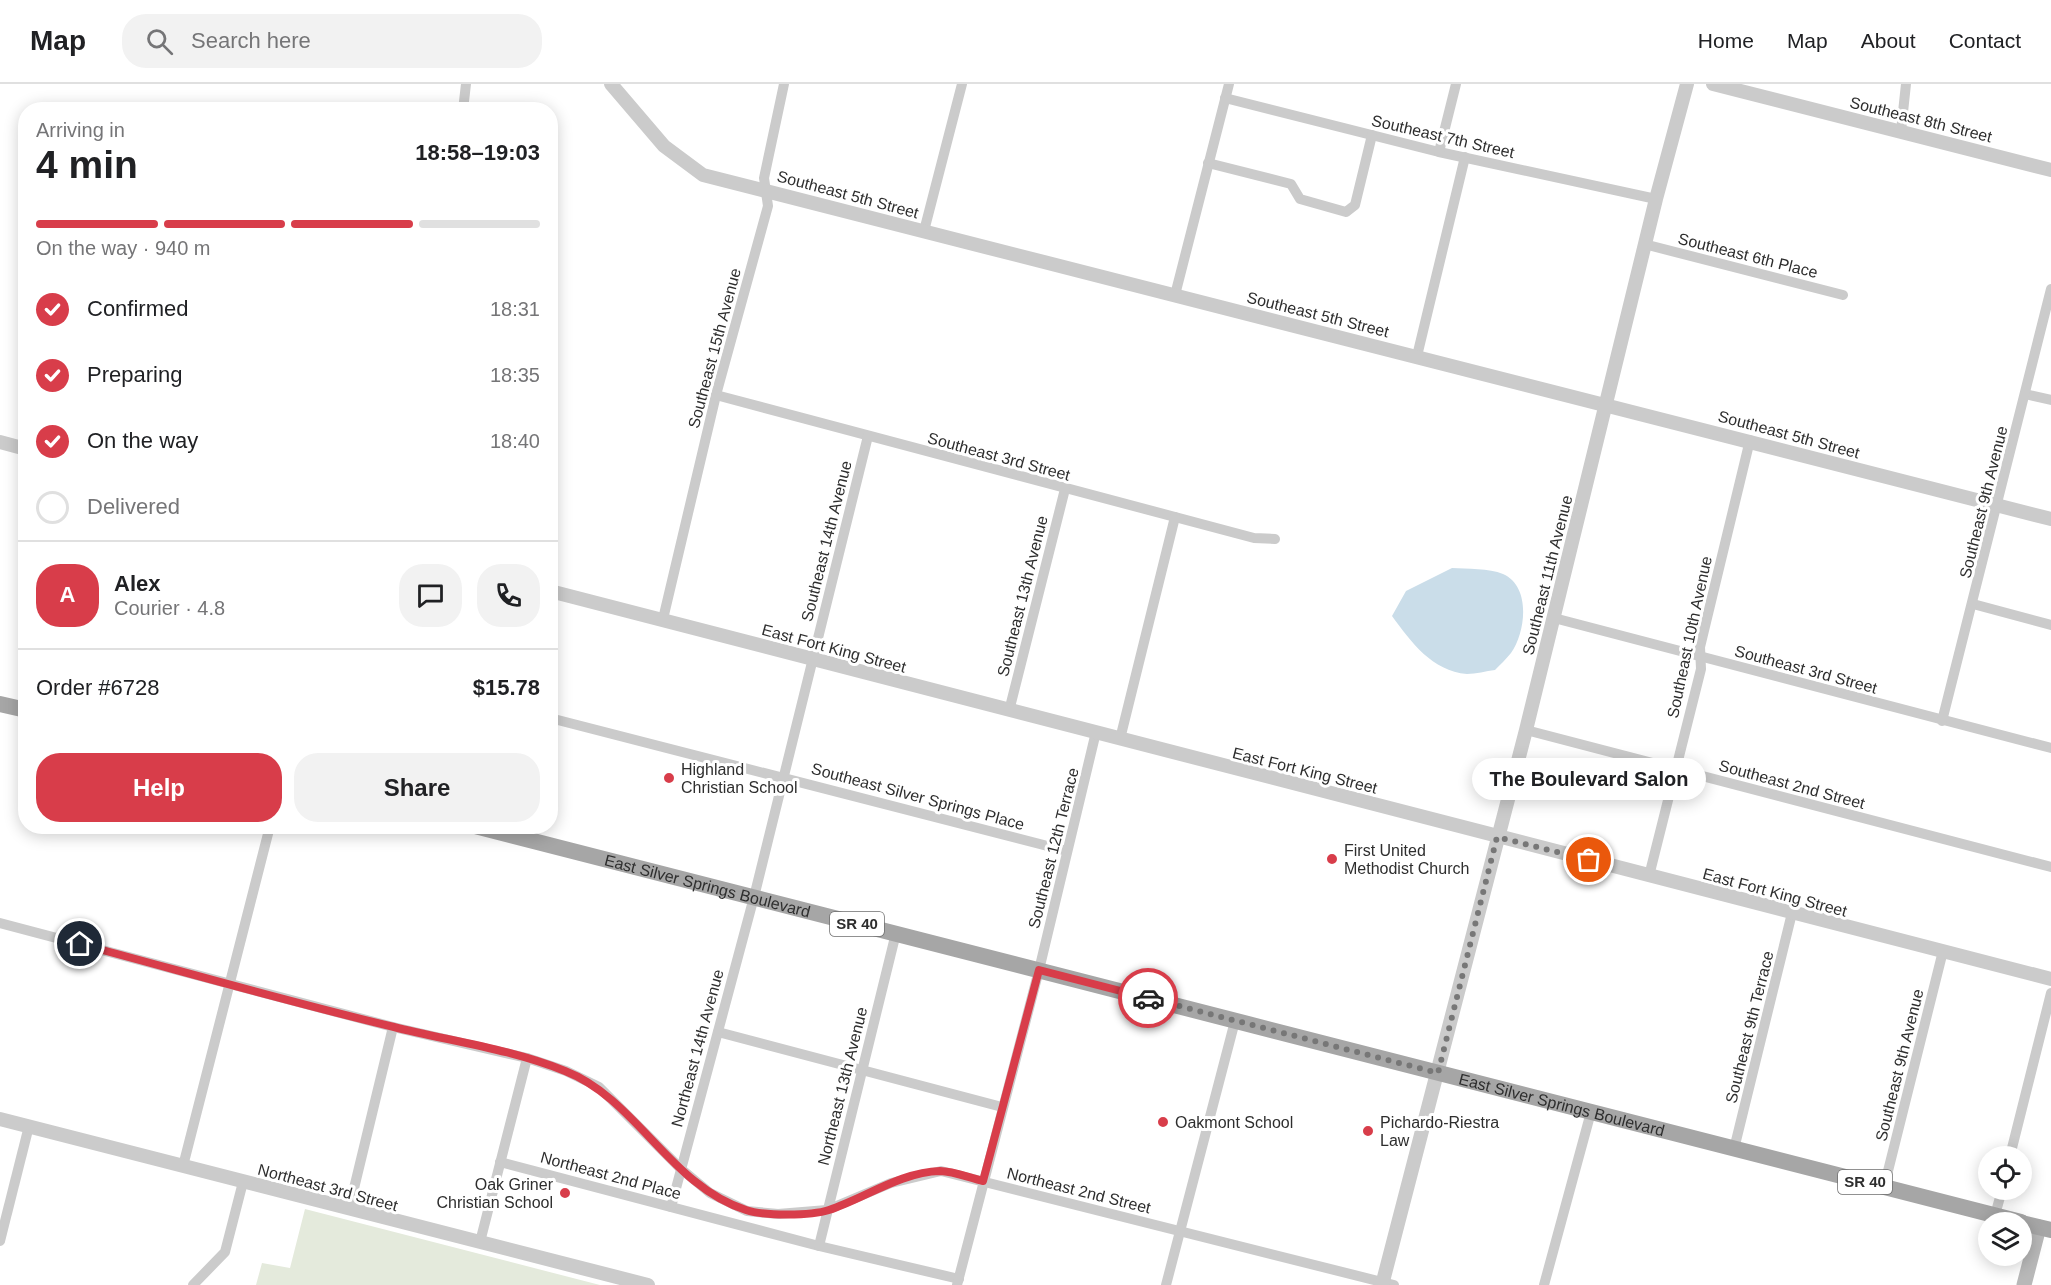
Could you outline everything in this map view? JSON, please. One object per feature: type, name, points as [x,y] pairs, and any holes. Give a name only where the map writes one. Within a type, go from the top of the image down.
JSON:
[{"type":"main road","points":[[0,704],[18,708]]},
{"type":"main road","name":"East Silver Springs Boulevard","points":[[507,834],[1983,1212]]},
{"type":"main road","points":[[2024,1285],[2045,1229]]},
{"type":"street","points":[[464,102],[466,84]]},
{"type":"street","name":"Southeast 5th Street","points":[[611,84],[664,146],[703,175],[1750,440],[2051,519]]},
{"type":"street","points":[[618,84],[624,98]]},
{"type":"street","name":"Southeast 15th Avenue","points":[[663,619],[716,395],[768,206],[764,178],[784,84]]},
{"type":"street","points":[[924,231],[962,84]]},
{"type":"street","points":[[1175,295],[1229,84]]},
{"type":"street","points":[[1439,152],[1456,84]]},
{"type":"street","name":"Southeast 11th Avenue","points":[[1386,1284],[1554,618],[1644,244],[1687,84]]},
{"type":"street","name":"Southeast 8th Street","points":[[1713,84],[2051,170]]},
{"type":"street","points":[[1901,131],[1906,84]]},
{"type":"street","name":"Southeast 7th Street","points":[[1225,98],[1464,158],[1656,199]]},
{"type":"street","points":[[1208,163],[1291,184],[1300,199],[1346,212],[1356,205],[1372,135]]},
{"type":"street","points":[[1417,356],[1464,158]]},
{"type":"street","name":"Southeast 6th Place","points":[[1644,244],[1843,295]]},
{"type":"street","name":"Southeast 9th Avenue","points":[[1942,721],[2051,289]]},
{"type":"street","points":[[2025,394],[2051,400]]},
{"type":"street","name":"Southeast 3rd Street","points":[[716,395],[1175,518],[1254,538],[1275,539]]},
{"type":"street","name":"Southeast 14th Avenue","points":[[754,897],[868,436]]},
{"type":"street","name":"Southeast 10th Avenue","points":[[1649,876],[1701,669],[1699,657],[1750,440]]},
{"type":"street","points":[[0,442],[18,447]]},
{"type":"street","name":"Southeast 13th Avenue","points":[[1009,711],[1065,489]]},
{"type":"street","points":[[1120,739],[1175,518]]},
{"type":"street","name":"East Fort King Street","points":[[558,593],[2051,979]]},
{"type":"street","points":[[1972,604],[2051,625]]},
{"type":"street","name":"Southeast 3rd Street","points":[[1554,618],[2051,748]]},
{"type":"street","name":"Southeast Silver Springs Place","points":[[558,720],[784,776],[1067,851]]},
{"type":"street","name":"Southeast 2nd Street","points":[[1526,729],[2051,867]]},
{"type":"street","name":"Southeast 12th Terrace","points":[[958,1282],[1039,970],[1096,732]]},
{"type":"street","points":[[183,1166],[268,834]]},
{"type":"street","name":"Northeast 14th Avenue","points":[[671,1207],[754,897]]},
{"type":"street","name":"Southeast 9th Terrace","points":[[1734,1149],[1792,913]]},
{"type":"street","name":"Northeast 2nd Street","points":[[0,923],[393,1027],[526,1058],[566,1071],[599,1087],[680,1168],[710,1193],[751,1211],[778,1214],[827,1210],[891,1183],[940,1171],[1386,1284]]},
{"type":"street","name":"Northeast 13th Avenue","points":[[819,1246],[896,933]]},
{"type":"street","name":"Southeast 9th Avenue","points":[[1884,1187],[1943,951]]},
{"type":"street","points":[[2013,1146],[2051,993]]},
{"type":"street","points":[[1166,1285],[1235,1021]]},
{"type":"street","points":[[349,1209],[393,1027]]},
{"type":"street","points":[[718,1032],[1002,1107]]},
{"type":"street","points":[[480,1242],[526,1058]]},
{"type":"street","points":[[1544,1285],[1591,1112]]},
{"type":"street","name":"Northeast 3rd Street","points":[[0,1119],[648,1285]]},
{"type":"street","points":[[0,1241],[29,1126]]},
{"type":"street","name":"Northeast 2nd Place","points":[[500,1161],[958,1282]]},
{"type":"street","points":[[193,1285],[225,1252],[243,1182]]},
{"type":"street","points":[[747,1227],[751,1211]]},
{"type":"shaded area","points":[[305,1209],[600,1285],[256,1285],[262,1263],[290,1268]]},
{"type":"water","points":[[1452,568],[1497,572],[1512,580],[1518,588],[1523,610],[1520,633],[1511,653],[1495,670],[1467,674],[1443,667],[1415,645],[1392,616],[1406,591]]},
{"type":"way so far","points":[[1148,998],[1438,1073],[1497,837],[1589,860]]},
{"type":"place","name":"Highland Christian School","points":[[669,778]]},
{"type":"place","name":"First United Methodist Church","points":[[1332,859]]},
{"type":"place","name":"The Boulevard Salon","points":[[1589,860]]},
{"type":"place","name":"Oakmont School","points":[[1163,1122]]},
{"type":"place","name":"Pichardo-Riestra Law","points":[[1368,1131]]},
{"type":"place","name":"Oak Griner Christian School","points":[[565,1193]]},
{"type":"route","points":[[80,944],[393,1027],[526,1058],[566,1071],[599,1087],[680,1168],[710,1193],[747,1210],[778,1214],[827,1210],[891,1183],[940,1171],[983,1181],[1039,970],[1148,998]]}]
